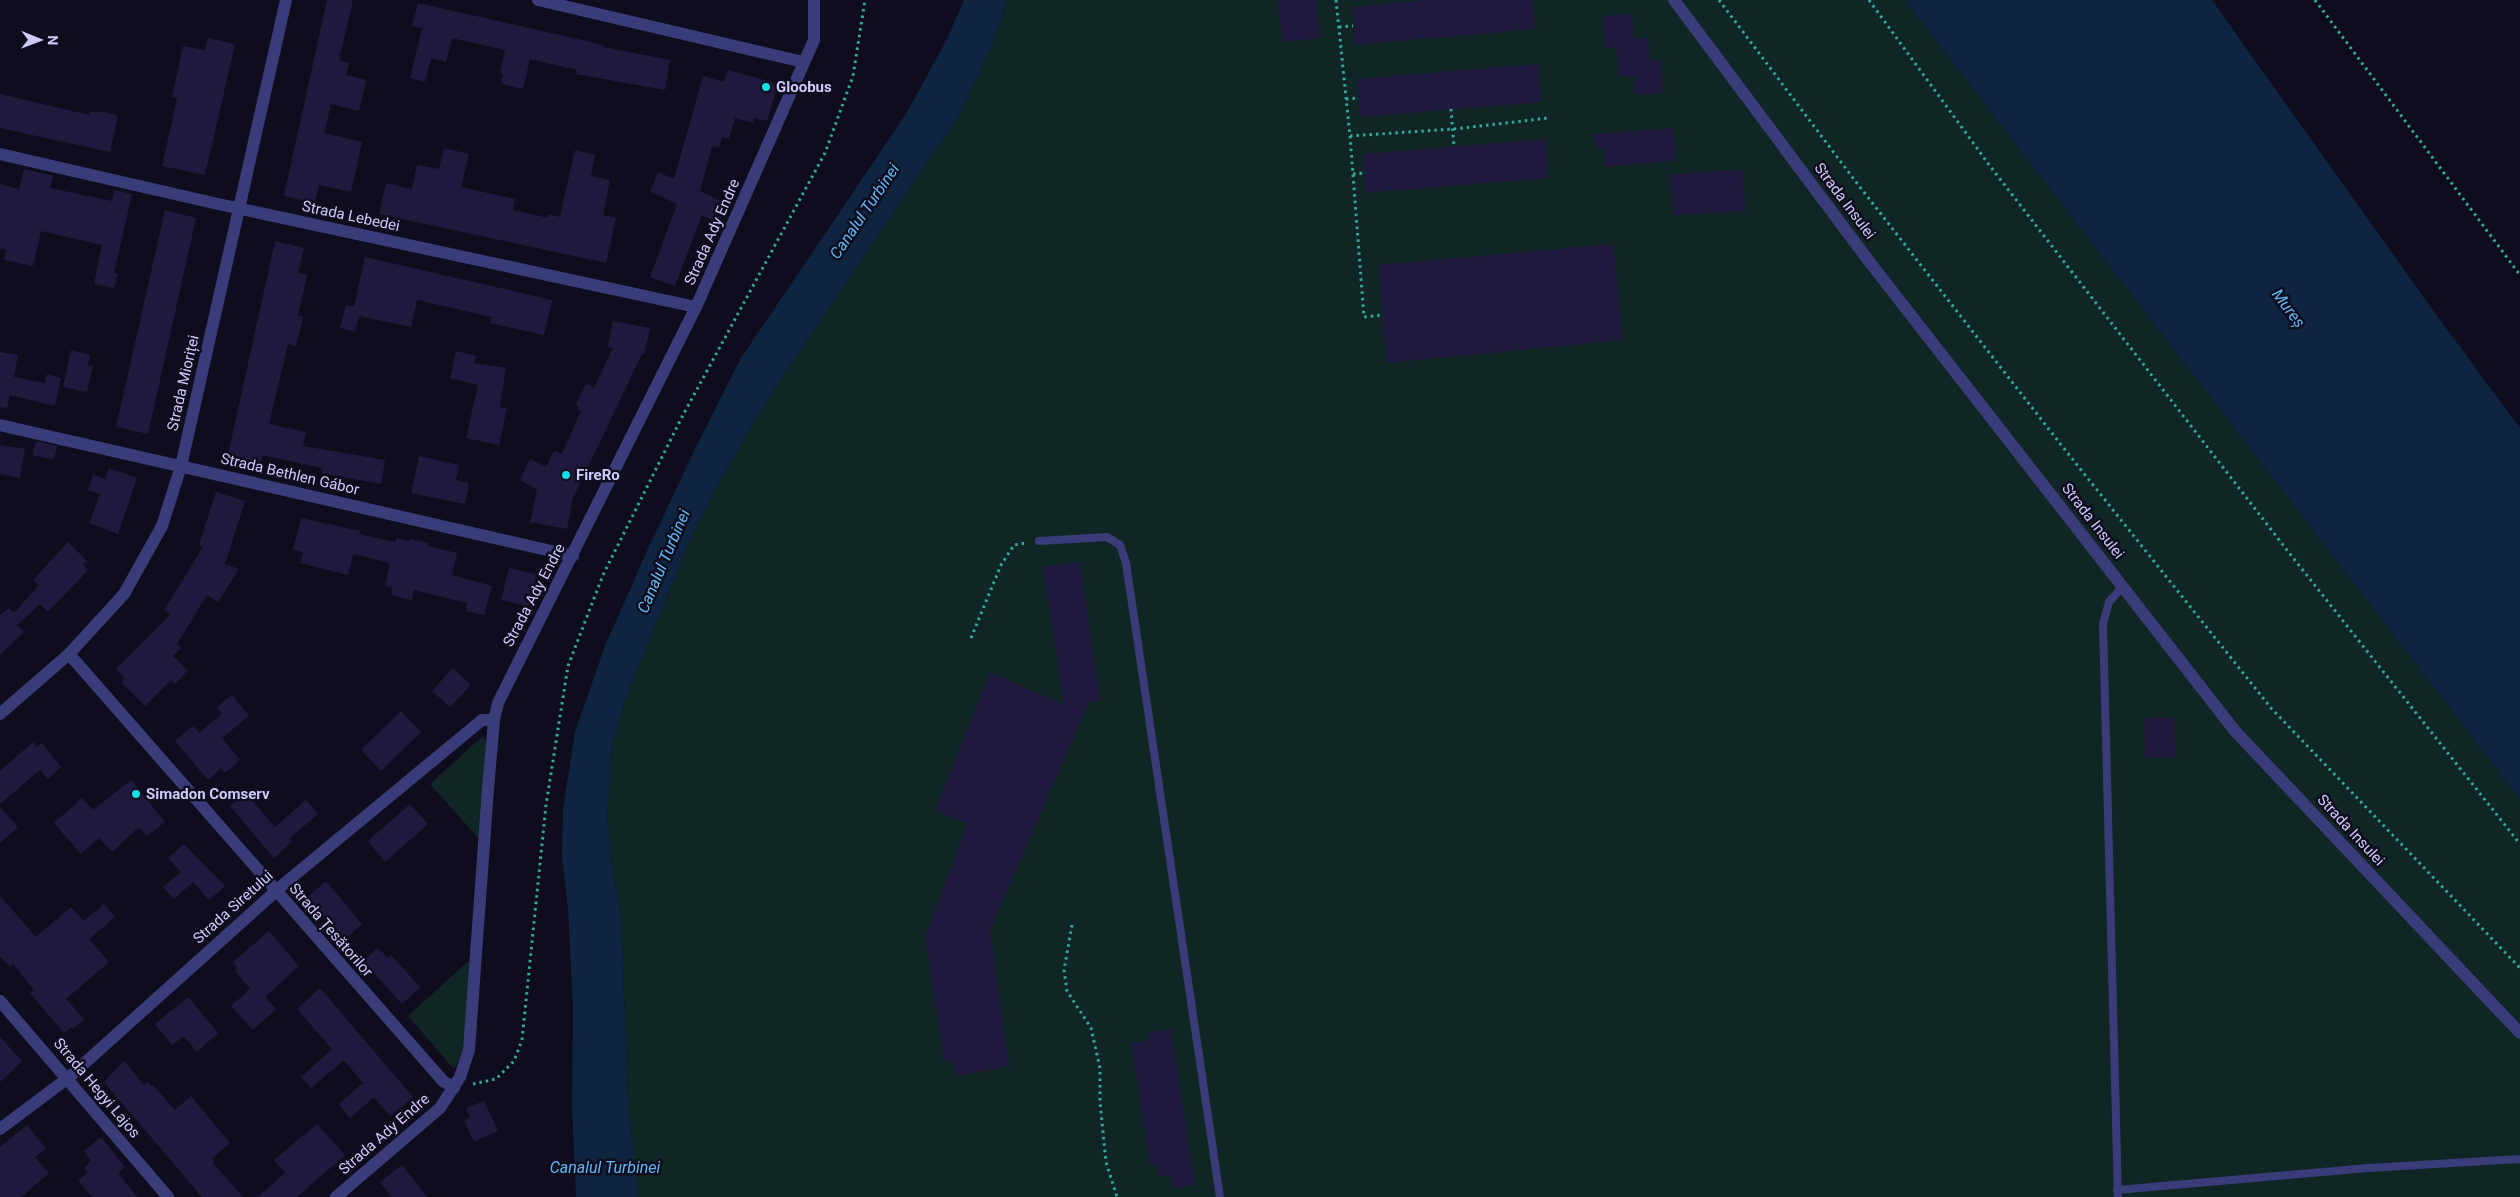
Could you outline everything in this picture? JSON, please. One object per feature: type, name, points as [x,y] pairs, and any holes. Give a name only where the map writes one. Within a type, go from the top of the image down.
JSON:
[{"type":"street","name":"Strada Mioriței","points":[[0,714],[69,654],[124,594],[162,526],[181,466],[286,0]]},
{"type":"street","points":[[538,0],[803,62]]},
{"type":"street","name":"Strada Ady Endre","points":[[336,1197],[440,1108],[454,1088],[464,1067],[469,1050],[494,720],[505,686],[573,556],[696,307],[814,40],[814,0]]},
{"type":"street","name":"Strada Insulei","points":[[1674,0],[1868,260],[2235,731],[2520,1033]]},
{"type":"street","name":"Strada Lebedei","points":[[0,154],[696,307]]},
{"type":"street","name":"Strada Bethlen Gábor","points":[[0,425],[573,556]]},
{"type":"street","name":"Strada Țesătorilor","points":[[69,654],[443,1081],[454,1088]]},
{"type":"street","name":"Strada Siretului","points":[[0,1129],[68,1078],[275,891],[482,720],[494,720]]},
{"type":"street","name":"Strada Hegyi Lajos","points":[[0,1001],[68,1078],[168,1197]]},
{"type":"lane","points":[[1039,541],[1107,537],[1120,545],[1126,563],[1220,1197]]},
{"type":"lane","points":[[2123,586],[2109,602],[2103,624],[2118,1193],[2368,1168],[2520,1159]]},
{"type":"path","points":[[454,1088],[496,1079],[514,1061],[522,1040],[546,805],[568,666],[604,575],[682,416],[825,153],[853,76],[865,0]]},
{"type":"path","points":[[1336,0],[1350,136],[1364,317],[1382,315]]},
{"type":"path","points":[[1719,0],[1856,182],[2062,446],[2271,708],[2520,968]]},
{"type":"path","points":[[1869,0],[1990,166],[2290,554],[2520,844]]},
{"type":"path","points":[[2314,0],[2520,276]]},
{"type":"path","points":[[1339,27],[1353,26]]},
{"type":"path","points":[[1346,99],[1359,98]]},
{"type":"path","points":[[1451,109],[1454,147]]},
{"type":"path","points":[[1350,136],[1453,129],[1549,118]]},
{"type":"path","points":[[1353,174],[1365,173]]},
{"type":"path","points":[[971,638],[1001,565],[1014,545],[1039,541]]},
{"type":"path","points":[[1072,925],[1064,970],[1066,984],[1077,1009],[1091,1028],[1100,1068],[1100,1102],[1106,1162],[1117,1197]]},
{"type":"green space","points":[[1007,0],[1905,0],[2520,799],[2520,1197],[638,1197],[628,1099],[621,916],[611,860],[607,815],[612,746],[627,694],[690,540],[724,473],[776,386],[962,111],[997,32]]},
{"type":"green space","points":[[483,736],[486,740],[481,841],[430,784]]},
{"type":"green space","points":[[474,956],[463,1052],[454,1069],[408,1016]]},
{"type":"water","name":"Canalul Turbinei","points":[[964,0],[1007,0],[997,32],[962,111],[776,386],[724,473],[690,540],[627,694],[612,746],[607,815],[611,860],[621,916],[628,1099],[638,1197],[576,1197],[572,1107],[573,1008],[568,908],[562,856],[563,809],[575,732],[605,646],[647,551],[741,358],[906,114],[947,39]]},
{"type":"water","name":"Mureș","points":[[1905,0],[2212,0],[2429,305],[2520,428],[2520,799]]},
{"type":"building","points":[[327,0],[353,0],[339,60],[349,63],[346,75],[366,80],[359,111],[331,104],[324,133],[362,142],[351,192],[319,185],[315,203],[284,196]]},
{"type":"building","points":[[1278,0],[1316,0],[1320,38],[1282,42]]},
{"type":"building","points":[[1422,0],[1533,0],[1535,29],[1355,45],[1352,7]]},
{"type":"building","points":[[418,3],[604,45],[603,47],[670,60],[665,90],[576,74],[577,70],[530,59],[523,89],[501,84],[503,74],[500,73],[505,50],[452,38],[446,62],[431,58],[425,82],[410,78],[422,28],[412,26]]},
{"type":"building","points":[[1632,14],[1634,39],[1648,38],[1649,60],[1661,60],[1663,93],[1634,95],[1634,76],[1618,77],[1616,47],[1605,48],[1603,16]]},
{"type":"building","points":[[208,38],[235,44],[205,175],[162,166],[177,98],[172,97],[183,46],[205,50]]},
{"type":"building","points":[[1538,64],[1541,102],[1360,117],[1357,79]]},
{"type":"building","points":[[728,70],[778,84],[767,121],[754,118],[753,123],[735,118],[729,139],[722,137],[719,148],[712,146],[700,191],[727,204],[719,223],[702,215],[675,286],[650,277],[677,204],[650,191],[658,172],[674,179],[703,76],[724,82]]},
{"type":"building","points":[[0,94],[89,115],[90,111],[99,113],[99,111],[118,115],[110,152],[0,128]]},
{"type":"building","points":[[1673,128],[1676,160],[1605,167],[1604,148],[1597,149],[1592,134]]},
{"type":"building","points":[[1545,139],[1548,178],[1366,193],[1363,154]]},
{"type":"building","points":[[444,148],[469,154],[461,187],[515,199],[513,210],[548,218],[548,214],[560,217],[575,150],[595,155],[591,176],[610,180],[603,215],[616,218],[606,263],[379,214],[386,183],[412,189],[417,165],[439,169]]},
{"type":"building","points":[[24,169],[53,176],[50,188],[112,201],[114,190],[132,194],[114,273],[118,273],[114,288],[94,284],[102,245],[41,231],[33,266],[4,260],[6,250],[0,249],[0,184],[19,189]]},
{"type":"building","points":[[1743,170],[1745,211],[1673,215],[1671,174]]},
{"type":"building","points":[[165,210],[196,218],[148,434],[116,427]]},
{"type":"building","points":[[275,241],[304,248],[298,273],[307,275],[298,316],[303,317],[296,346],[288,344],[269,424],[306,432],[303,446],[385,460],[381,484],[322,473],[322,468],[262,455],[261,462],[228,455]]},
{"type":"building","points":[[1613,244],[1623,340],[1386,363],[1379,265]]},
{"type":"building","points":[[365,257],[552,300],[544,335],[490,323],[492,317],[417,300],[411,327],[359,316],[355,332],[340,328],[346,305],[354,307]]},
{"type":"building","points":[[613,321],[650,328],[644,354],[642,354],[573,498],[567,529],[530,522],[537,489],[520,480],[530,459],[546,467],[554,451],[562,454],[581,411],[577,409],[579,406],[576,404],[586,384],[594,388],[613,348],[608,347]]},
{"type":"building","points":[[71,350],[90,355],[88,365],[93,366],[87,392],[63,387]]},
{"type":"building","points":[[456,351],[476,356],[474,363],[506,368],[500,407],[507,408],[499,445],[466,438],[478,385],[450,378]]},
{"type":"building","points":[[0,352],[18,355],[14,377],[45,383],[47,374],[61,378],[55,406],[10,395],[7,408],[0,407]]},
{"type":"building","points":[[36,441],[57,446],[54,460],[32,455]]},
{"type":"building","points":[[0,445],[25,449],[20,478],[0,474]]},
{"type":"building","points":[[419,456],[459,465],[456,480],[469,483],[465,504],[411,493]]},
{"type":"building","points":[[109,468],[137,478],[118,534],[89,523],[100,494],[88,490],[93,475],[105,479]]},
{"type":"building","points":[[216,492],[245,501],[225,564],[239,569],[218,602],[207,595],[177,644],[181,648],[173,656],[188,670],[175,684],[171,680],[145,706],[121,682],[125,678],[116,669],[171,614],[164,610],[203,547],[199,545]]},
{"type":"building","points":[[301,518],[360,531],[359,534],[395,542],[396,538],[429,543],[428,546],[457,553],[452,575],[492,586],[484,615],[466,611],[467,603],[414,590],[412,600],[391,595],[393,588],[385,586],[390,563],[353,554],[348,575],[300,563],[303,552],[293,550]]},
{"type":"building","points":[[68,542],[87,561],[83,565],[88,570],[48,612],[40,604],[17,625],[24,632],[0,655],[0,615],[9,608],[14,613],[39,585],[33,580]]},
{"type":"building","points":[[1080,562],[1100,701],[1089,702],[990,930],[1009,1066],[956,1076],[952,1060],[944,1061],[925,937],[967,824],[935,811],[990,672],[1064,705],[1043,567]]},
{"type":"building","points":[[509,568],[536,574],[529,606],[501,600]]},
{"type":"building","points":[[453,668],[471,685],[450,707],[432,691]]},
{"type":"building","points":[[232,695],[249,716],[222,738],[240,760],[225,773],[221,768],[208,780],[175,741],[193,726],[199,733],[222,714],[217,707]]},
{"type":"building","points":[[401,711],[421,732],[381,771],[361,750]]},
{"type":"building","points":[[2174,717],[2175,757],[2145,757],[2144,718]]},
{"type":"building","points":[[33,742],[37,747],[42,743],[61,767],[48,779],[40,770],[0,804],[0,771]]},
{"type":"building","points":[[131,780],[165,822],[147,836],[139,827],[112,852],[99,838],[81,854],[54,823],[82,798],[93,810]]},
{"type":"building","points":[[246,793],[275,827],[306,800],[318,814],[289,839],[292,842],[274,858],[230,806]]},
{"type":"building","points":[[410,804],[428,824],[385,862],[368,841]]},
{"type":"building","points":[[0,807],[18,827],[0,843]]},
{"type":"building","points":[[184,844],[225,886],[209,900],[193,882],[174,899],[163,887],[181,872],[168,858]]},
{"type":"building","points":[[326,881],[362,924],[344,940],[308,897]]},
{"type":"building","points":[[0,896],[36,937],[71,907],[84,921],[104,904],[115,917],[89,939],[109,962],[66,999],[84,1019],[73,1029],[71,1027],[64,1033],[30,993],[34,990],[13,964],[10,967],[0,956]]},
{"type":"building","points":[[269,931],[299,966],[265,997],[276,1009],[253,1030],[231,1006],[250,989],[235,971],[237,968],[233,962]]},
{"type":"building","points":[[378,948],[388,958],[391,955],[420,987],[402,1004],[363,961]]},
{"type":"building","points":[[320,988],[413,1097],[390,1116],[374,1097],[350,1118],[339,1104],[363,1083],[344,1060],[311,1088],[301,1077],[332,1049],[297,1009]]},
{"type":"building","points":[[188,997],[218,1033],[197,1052],[184,1036],[172,1045],[155,1024]]},
{"type":"building","points":[[1171,1029],[1195,1185],[1173,1189],[1171,1175],[1158,1177],[1156,1163],[1150,1164],[1131,1043],[1149,1040],[1148,1033]]},
{"type":"building","points":[[0,1037],[22,1061],[0,1082]]},
{"type":"building","points":[[124,1061],[144,1085],[147,1081],[153,1085],[175,1110],[191,1096],[230,1143],[212,1158],[213,1163],[243,1197],[202,1197],[104,1082]]},
{"type":"building","points":[[484,1101],[498,1131],[474,1142],[464,1120],[470,1117],[466,1108]]},
{"type":"building","points":[[317,1124],[345,1155],[297,1197],[258,1197],[285,1173],[274,1160]]},
{"type":"building","points":[[27,1125],[46,1149],[35,1157],[49,1173],[21,1197],[0,1197],[0,1147]]},
{"type":"building","points":[[101,1137],[125,1167],[118,1173],[137,1197],[92,1197],[78,1181],[88,1172],[84,1168],[91,1161],[84,1151]]},
{"type":"building","points":[[402,1165],[427,1197],[392,1197],[380,1182]]},
{"type":"place","name":"Gloobus","points":[[766,87]]},
{"type":"place","name":"FireRo","points":[[566,475]]},
{"type":"place","name":"Simadon Comserv","points":[[136,794]]}]
